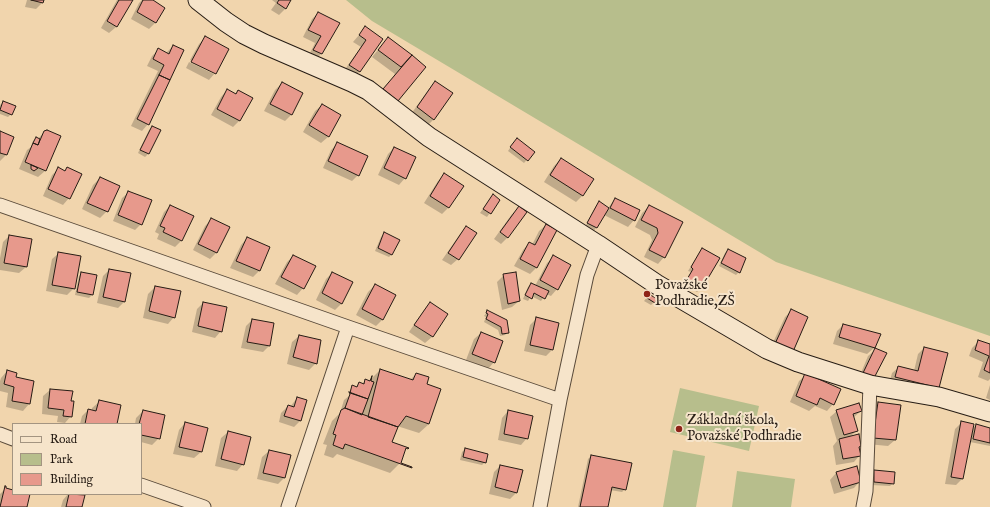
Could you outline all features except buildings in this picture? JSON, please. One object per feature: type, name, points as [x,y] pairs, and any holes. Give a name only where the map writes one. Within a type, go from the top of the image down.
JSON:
[{"type":"street","points":[[198,0],[244,34],[283,53],[368,90],[429,137],[598,245],[656,284],[767,349],[798,362],[870,386],[939,397],[990,412]]},
{"type":"street","points":[[0,205],[560,400]]},
{"type":"street","points":[[540,507],[560,400],[587,275],[598,245]]},
{"type":"street","points":[[288,507],[348,327]]},
{"type":"street","points":[[863,507],[866,491],[870,386]]},
{"type":"street","points":[[0,434],[12,439]]},
{"type":"street","points":[[142,485],[204,507]]},
{"type":"green space","points":[[346,0],[990,0],[990,336],[776,262],[372,21]]},
{"type":"green space","points":[[680,388],[759,406],[749,451],[670,432]]},
{"type":"green space","points":[[673,450],[705,456],[696,507],[663,507]]},
{"type":"green space","points":[[737,471],[795,479],[791,507],[732,507]]},
{"type":"place","name":"Považské Podhradie,ZŠ","points":[[647,294]]},
{"type":"place","name":"Základná škola, Považské Podhradie","points":[[679,429]]}]
